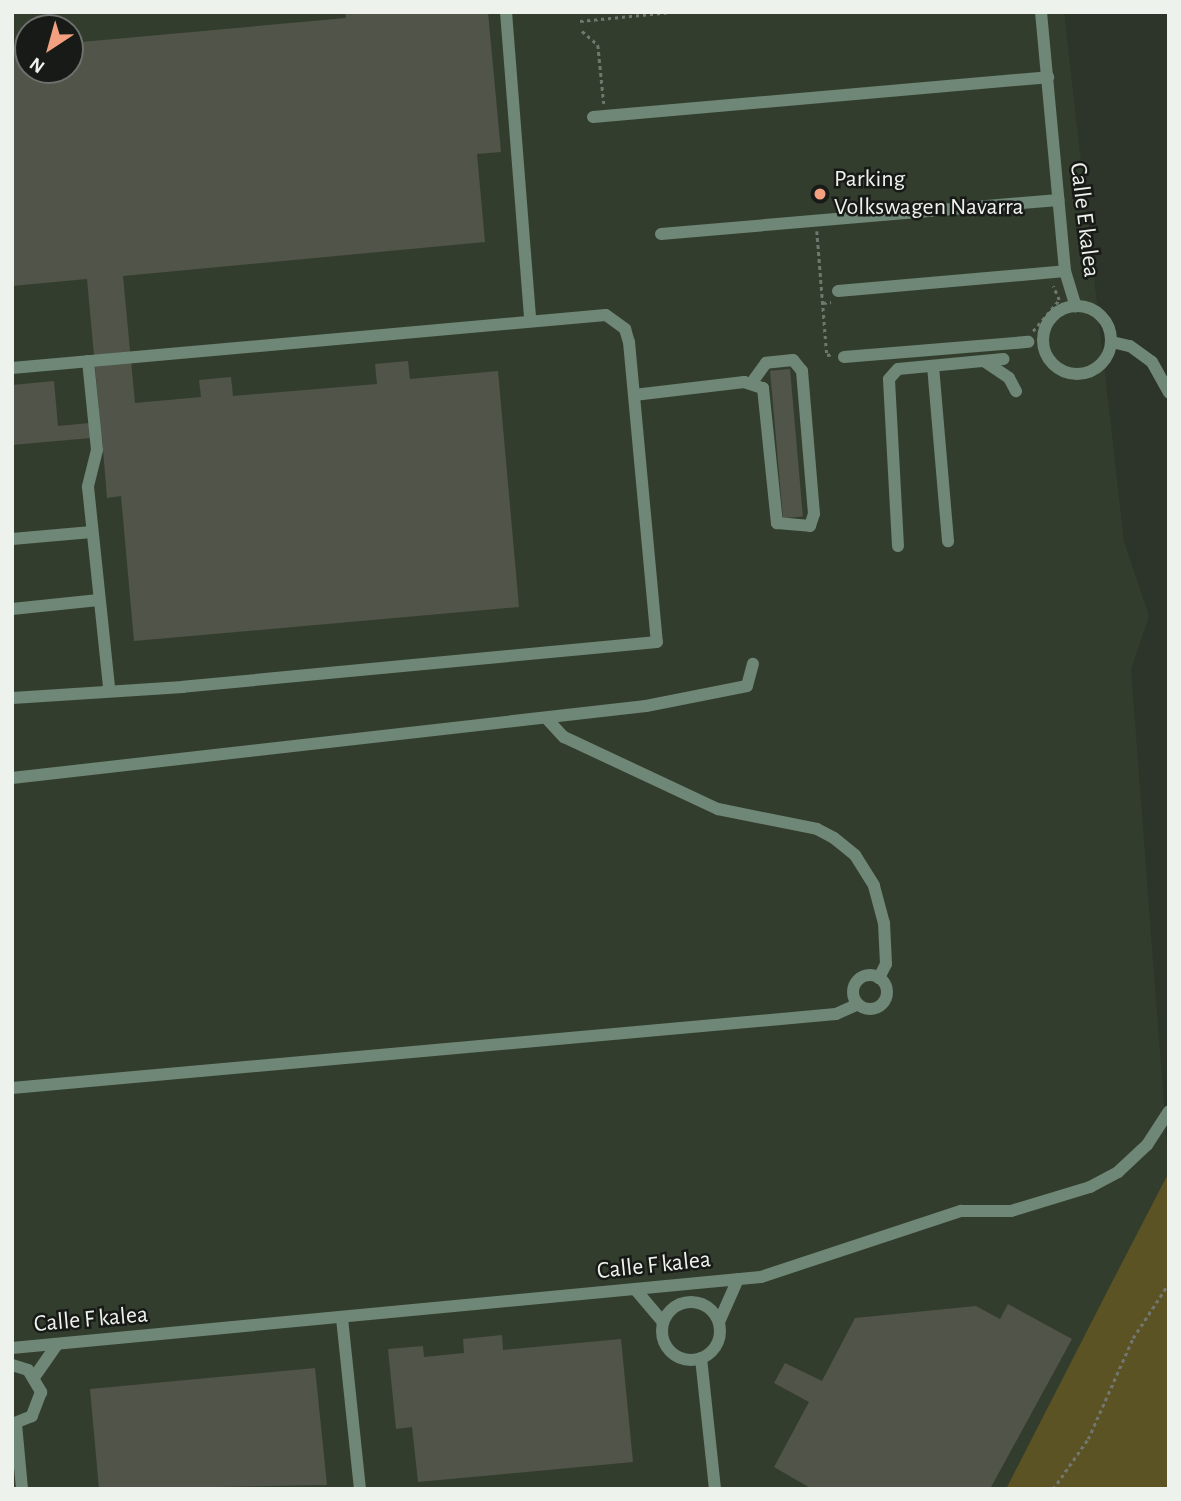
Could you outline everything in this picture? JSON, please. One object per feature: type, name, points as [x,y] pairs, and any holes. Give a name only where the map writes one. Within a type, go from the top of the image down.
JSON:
[{"type":"street","points":[[506,12],[530,320]]},
{"type":"street","name":"Calle E kalea","points":[[1041,12],[1065,271],[1076,306]]},
{"type":"street","points":[[593,117],[1048,77]]},
{"type":"street","points":[[661,234],[819,227],[1059,200]]},
{"type":"street","points":[[836,291],[1065,271]]},
{"type":"street","points":[[1076,306],[1098,313],[1112,342],[1096,369],[1075,374],[1055,366],[1044,335],[1055,315],[1076,306]]},
{"type":"street","points":[[12,368],[606,315],[618,321],[629,342],[657,642],[183,687],[109,688],[12,698]]},
{"type":"street","points":[[844,355],[1027,340]]},
{"type":"street","points":[[1112,342],[1130,346],[1152,362],[1169,393]]},
{"type":"street","points":[[898,546],[889,379],[898,369],[1004,359]]},
{"type":"street","points":[[634,395],[751,384],[763,388],[777,523],[810,526],[814,514],[802,371],[793,360],[766,363],[751,384]]},
{"type":"street","points":[[88,361],[97,450],[88,487],[109,688]]},
{"type":"street","points":[[982,361],[1009,378],[1016,391]]},
{"type":"street","points":[[933,366],[948,541]]},
{"type":"street","points":[[12,539],[92,532]]},
{"type":"street","points":[[12,609],[99,600]]},
{"type":"street","points":[[12,778],[547,719],[747,686],[753,664]]},
{"type":"street","points":[[547,719],[564,737],[718,809],[817,829],[834,838],[855,855],[874,886],[886,964],[880,978],[887,994],[882,1004],[871,1010],[858,1004],[853,991],[858,980],[880,978]]},
{"type":"street","points":[[12,1088],[836,1014],[858,1004]]},
{"type":"street","name":"Calle F kalea","points":[[12,1348],[761,1277],[961,1211],[1011,1211],[1090,1187],[1118,1172],[1147,1145],[1169,1111]]},
{"type":"street","points":[[719,1322],[709,1307],[686,1301],[671,1309],[663,1322],[662,1338],[671,1352],[685,1360],[701,1358],[715,1347],[719,1322],[738,1279]]},
{"type":"street","points":[[635,1289],[663,1322]]},
{"type":"street","points":[[342,1318],[360,1489]]},
{"type":"street","points":[[22,1489],[14,1424],[32,1416],[41,1401],[35,1376],[57,1344]]},
{"type":"street","points":[[701,1358],[715,1489]]},
{"type":"street","points":[[12,1365],[35,1376]]},
{"type":"path","points":[[580,21],[672,12]]},
{"type":"path","points":[[819,227],[827,355],[844,355]]},
{"type":"path","points":[[821,282],[836,291],[823,303]]},
{"type":"path","points":[[1027,340],[1059,300],[1055,288],[1045,282]]},
{"type":"path","points":[[1053,1489],[1088,1439],[1133,1338],[1169,1283]]},
{"type":"shaded area","points":[[12,12],[1064,12],[1124,542],[1149,616],[1131,669],[1169,1172],[1006,1489],[12,1489]]},
{"type":"shaded area","points":[[1169,1172],[1169,1489],[1006,1489],[1109,1288]]},
{"type":"building","points":[[345,12],[488,12],[501,152],[477,154],[485,242],[123,276],[135,403],[201,397],[199,380],[231,377],[233,396],[377,384],[375,364],[408,361],[410,379],[498,371],[519,607],[134,641],[121,496],[107,498],[102,437],[12,445],[12,385],[54,381],[58,426],[100,422],[87,279],[12,286],[12,48],[14,84],[84,84],[84,42],[346,18]]},
{"type":"building","points":[[790,369],[803,516],[783,518],[770,371]]},
{"type":"building","points":[[1008,1304],[1072,1339],[990,1489],[812,1489],[774,1467],[809,1402],[774,1383],[785,1363],[822,1381],[855,1318],[976,1306],[1000,1319]]},
{"type":"building","points":[[502,1335],[503,1350],[621,1339],[633,1462],[418,1482],[412,1427],[396,1429],[388,1349],[423,1346],[424,1357],[464,1353],[463,1339]]},
{"type":"building","points":[[315,1368],[327,1485],[99,1489],[90,1389]]},
{"type":"place","name":"Parking Volkswagen Navarra","points":[[820,194]]}]
